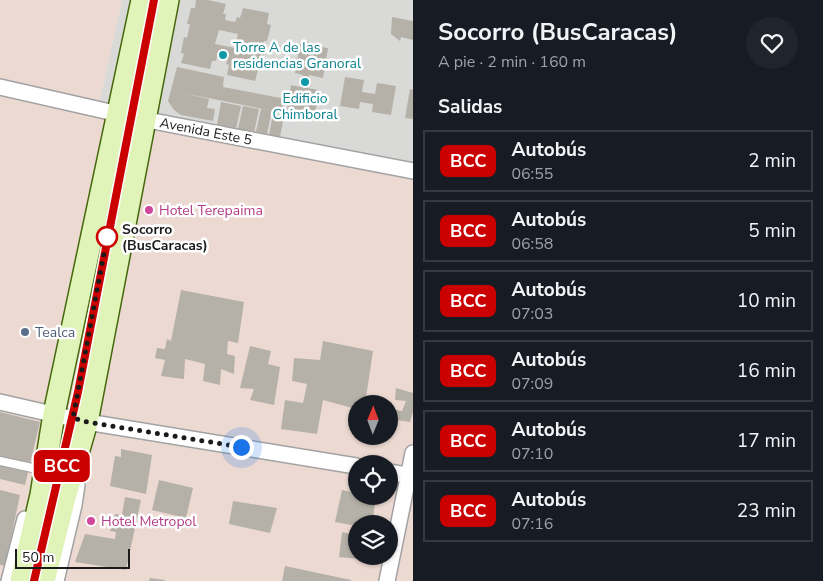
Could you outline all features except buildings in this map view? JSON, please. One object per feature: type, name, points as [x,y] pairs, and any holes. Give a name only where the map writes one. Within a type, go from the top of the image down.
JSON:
[{"type":"main road","points":[[44,581],[53,498],[132,117],[142,0]]},
{"type":"main road","points":[[21,581],[53,498],[132,117],[168,0]]},
{"type":"street","name":"Avenida Este 5","points":[[0,87],[132,117],[413,171]]},
{"type":"street","points":[[0,402],[71,418],[348,465]]},
{"type":"street","points":[[9,581],[37,469],[71,418]]},
{"type":"street","points":[[56,581],[74,505],[71,418]]},
{"type":"street","points":[[387,581],[411,476],[413,454]]},
{"type":"street","points":[[398,474],[411,476]]},
{"type":"lane","points":[[132,117],[154,0]]},
{"type":"lane","points":[[0,461],[37,469]]},
{"type":"lane","points":[[49,517],[53,498]]},
{"type":"shaded area","points":[[0,0],[122,0],[96,117],[413,178],[413,581],[0,581]]},
{"type":"shaded area","points":[[122,0],[413,0],[413,178],[96,117]]},
{"type":"bus line","name":"BCC","points":[[34,581],[70,433],[154,0]]},
{"type":"place","name":"Torre A de las residencias Granoral","points":[[223,55]]},
{"type":"place","name":"Edificio Chimboral","points":[[305,82]]},
{"type":"place","name":"Hotel Terepaima","points":[[149,210]]},
{"type":"place","name":"Socorro (BusCaracas)","points":[[107,237]]},
{"type":"place","name":"Tealca","points":[[25,332]]},
{"type":"place","name":"Hotel Metropol","points":[[91,521]]},
{"type":"route","points":[[107,237],[73,418],[87,422],[241,447]]}]
